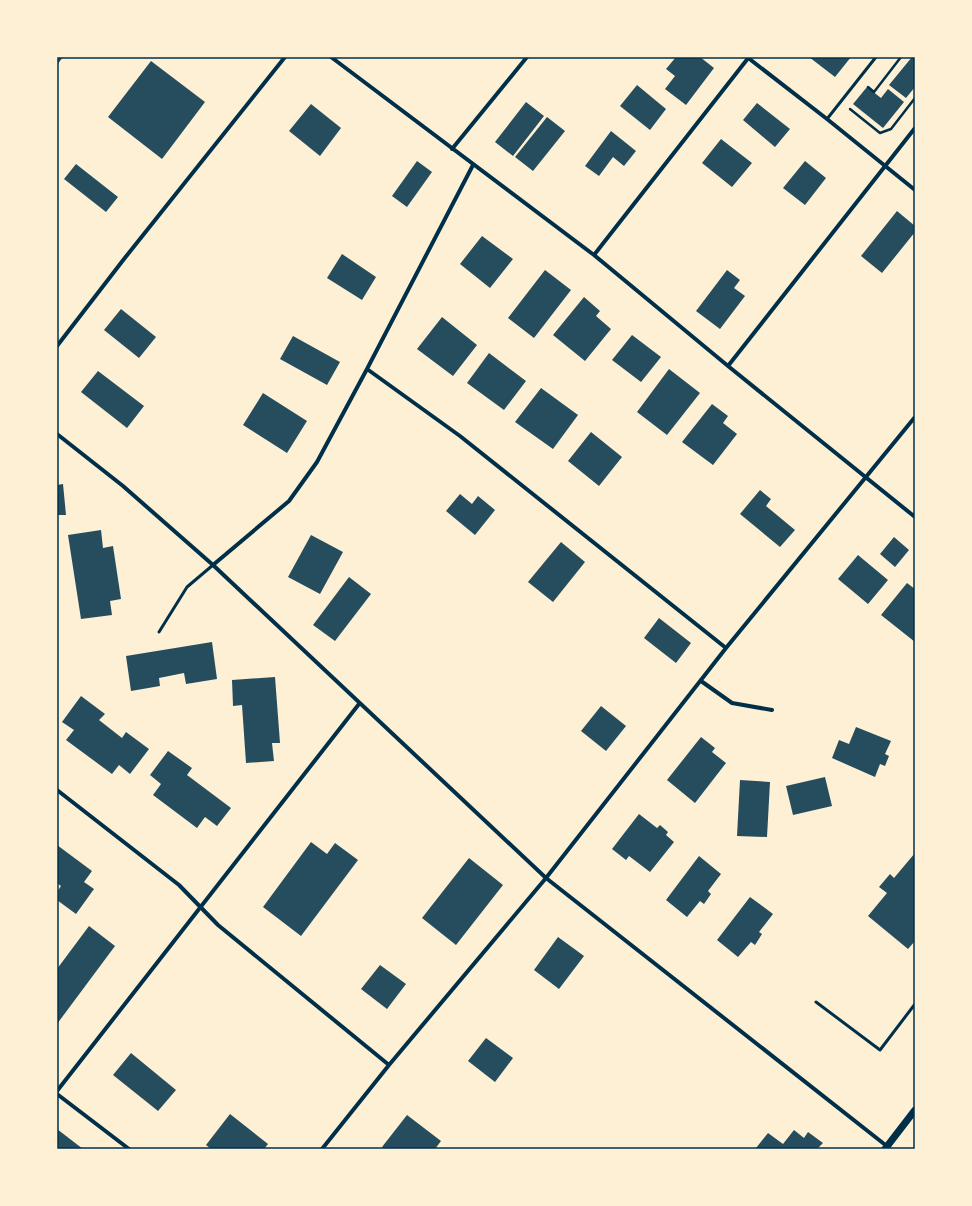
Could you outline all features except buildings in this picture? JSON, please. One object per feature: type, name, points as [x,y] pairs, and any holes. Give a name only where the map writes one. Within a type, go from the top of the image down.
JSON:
[{"type":"street","points":[[57,346],[124,259],[285,57]]},
{"type":"street","points":[[331,57],[473,165],[594,254],[728,366],[915,517]]},
{"type":"street","points":[[452,149],[527,57]]},
{"type":"street","points":[[594,254],[748,57],[915,190]]},
{"type":"street","points":[[728,366],[915,128]]},
{"type":"street","points":[[213,565],[289,501],[317,462],[473,165]]},
{"type":"street","points":[[367,369],[460,436],[726,648]]},
{"type":"street","points":[[322,1149],[389,1065],[546,878],[726,648],[915,417]]},
{"type":"street","points":[[57,434],[123,486],[213,565],[359,704],[546,878],[887,1148],[915,1110]]},
{"type":"street","points":[[702,680],[732,703],[772,710]]},
{"type":"street","points":[[57,1091],[359,704]]},
{"type":"street","points":[[57,790],[179,885],[218,925],[389,1065]]},
{"type":"street","points":[[57,1094],[129,1149]]},
{"type":"lane","points":[[827,119],[876,57]]},
{"type":"lane","points":[[159,632],[187,587],[213,565]]},
{"type":"lane","points":[[816,1002],[880,1050],[915,1004]]},
{"type":"path","points":[[865,85],[874,92],[901,57]]},
{"type":"path","points":[[841,102],[880,133],[891,129],[915,98]]}]
